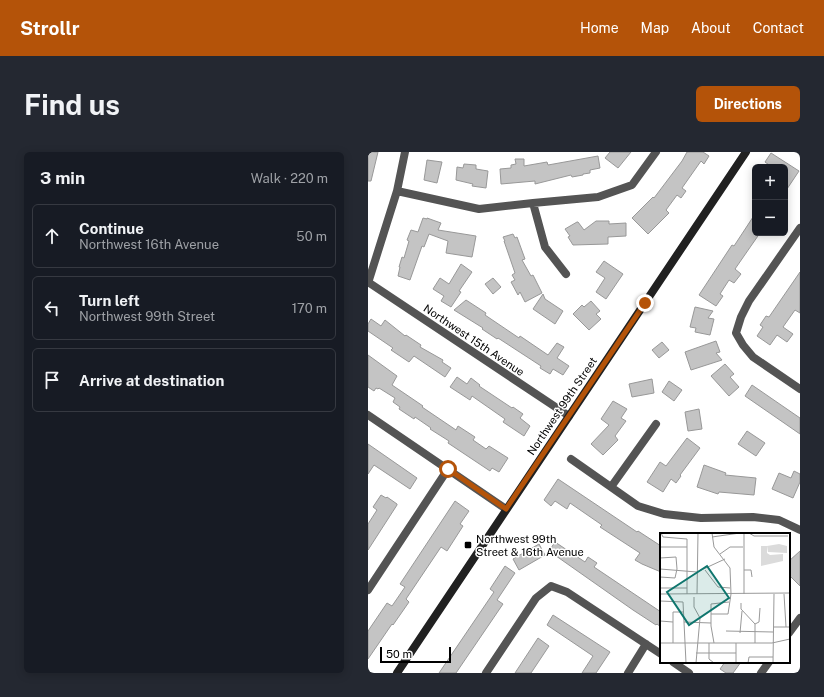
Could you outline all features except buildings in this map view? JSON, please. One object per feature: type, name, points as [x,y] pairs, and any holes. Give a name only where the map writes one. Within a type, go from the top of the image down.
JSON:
[{"type":"main road","name":"Northwest 99th Street","points":[[397,673],[746,152]]},
{"type":"street","points":[[368,282],[397,191],[405,152]]},
{"type":"street","points":[[397,191],[479,209],[598,197],[632,185],[656,152]]},
{"type":"street","points":[[533,203],[545,247],[566,274]]},
{"type":"street","points":[[800,228],[749,301],[741,316],[736,333],[743,346],[752,357],[800,389]]},
{"type":"street","name":"Northwest 15th Avenue","points":[[368,282],[569,416]]},
{"type":"street","points":[[368,415],[506,509]]},
{"type":"street","points":[[611,487],[656,424]]},
{"type":"street","points":[[570,459],[638,506],[664,514],[701,518],[753,517],[779,520],[800,530]]},
{"type":"street","points":[[368,590],[448,469]]},
{"type":"street","points":[[486,673],[536,598],[551,586],[567,592],[660,653]]},
{"type":"street","points":[[790,632],[800,618]]},
{"type":"street","points":[[628,673],[646,644]]},
{"type":"street","points":[[674,663],[689,673]]},
{"type":"street","points":[[761,673],[768,663]]},
{"type":"place","name":"Northwest 99th Street & 16th Avenue","points":[[468,545]]},
{"type":"route","points":[[448,469],[506,509],[645,303]]}]
